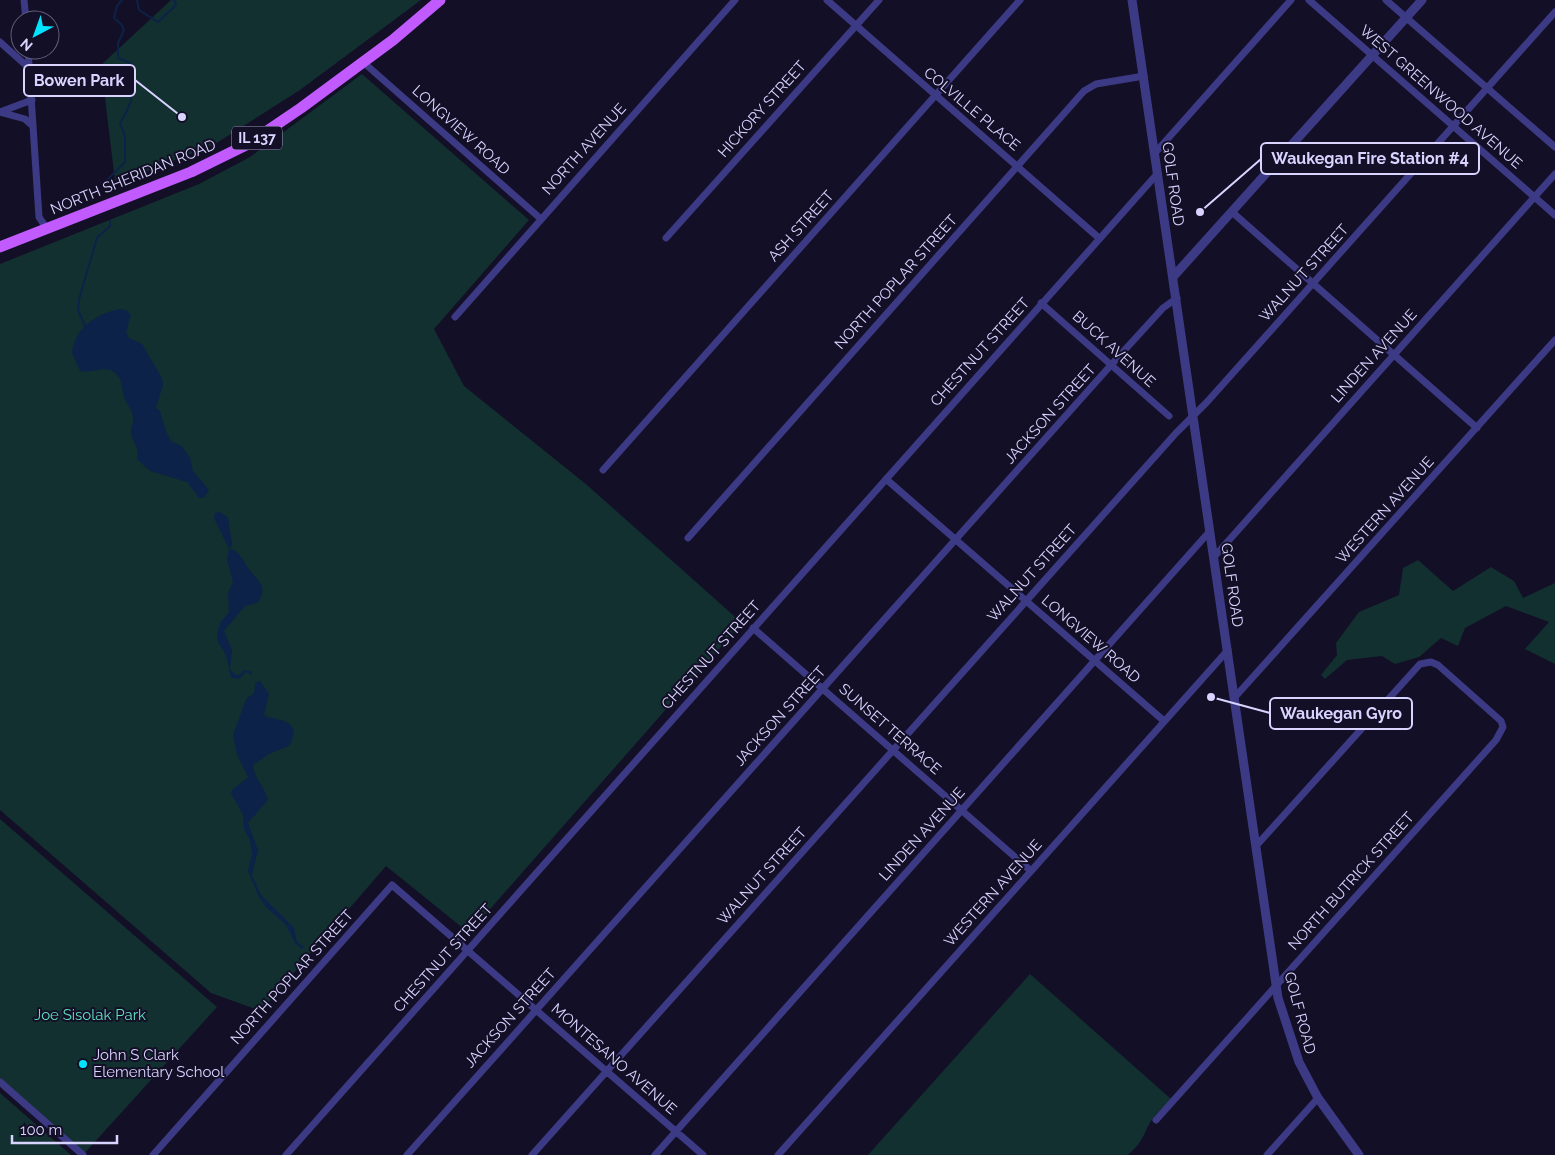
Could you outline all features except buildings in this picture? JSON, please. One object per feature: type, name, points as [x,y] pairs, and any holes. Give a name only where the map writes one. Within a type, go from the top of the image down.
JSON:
[{"type":"main road","name":"NORTH SHERIDAN ROAD","points":[[0,247],[191,172],[248,144],[363,62],[440,0]]},
{"type":"street","name":"NORTH AVENUE","points":[[455,317],[735,0]]},
{"type":"street","name":"COLVILLE PLACE","points":[[827,0],[934,96],[1018,166],[1099,238]]},
{"type":"street","name":"HICKORY STREET","points":[[666,238],[879,0]]},
{"type":"street","name":"ASH STREET","points":[[603,470],[1020,0]]},
{"type":"street","name":"GOLF ROAD","points":[[1132,0],[1276,985],[1298,1062],[1318,1098],[1359,1155]]},
{"type":"street","points":[[1155,153],[1291,0]]},
{"type":"street","name":"WEST GREENWOOD AVENUE","points":[[1309,0],[1555,215]]},
{"type":"street","points":[[1386,0],[1555,147]]},
{"type":"street","points":[[1173,277],[1422,0]]},
{"type":"street","name":"WALNUT STREET","points":[[532,1155],[1555,12]]},
{"type":"street","points":[[0,42],[30,68]]},
{"type":"street","points":[[29,60],[39,217],[47,229]]},
{"type":"street","name":"LONGVIEW ROAD","points":[[363,62],[541,219]]},
{"type":"street","name":"NORTH POPLAR STREET","points":[[688,538],[1084,91],[1096,84],[1144,76]]},
{"type":"street","points":[[0,112],[32,100]]},
{"type":"street","points":[[0,112],[25,120],[33,126]]},
{"type":"street","name":"CHESTNUT STREET","points":[[286,1155],[1158,173]]},
{"type":"street","name":"LINDEN AVENUE","points":[[1214,557],[1555,174]]},
{"type":"street","points":[[1232,212],[1477,428]]},
{"type":"street","name":"JACKSON STREET","points":[[407,1155],[1111,365],[1163,308],[1176,298]]},
{"type":"street","name":"BUCK AVENUE","points":[[1042,303],[1169,416]]},
{"type":"street","name":"WESTERN AVENUE","points":[[1234,697],[1555,340]]},
{"type":"street","name":"LONGVIEW ROAD","points":[[886,478],[1164,721]]},
{"type":"street","name":"LINDEN AVENUE","points":[[655,1155],[1210,530]]},
{"type":"street","name":"SUNSET TERRACE","points":[[753,628],[1031,871]]},
{"type":"street","name":"WESTERN AVENUE","points":[[778,1155],[1228,650]]},
{"type":"street","name":"NORTH BUTRICK STREET","points":[[1156,1120],[1467,773],[1502,732],[1501,721],[1438,665],[1431,662],[1420,664],[1256,846]]},
{"type":"street","name":"NORTH POPLAR STREET","points":[[153,1155],[392,885]]},
{"type":"street","name":"MONTESANO AVENUE","points":[[392,885],[703,1155]]},
{"type":"street","points":[[0,1082],[83,1155]]},
{"type":"street","points":[[1267,1155],[1318,1098]]},
{"type":"green space","points":[[171,0],[421,0],[300,90],[215,144],[138,175],[115,181],[101,65]]},
{"type":"green space","points":[[362,74],[529,220],[434,329],[464,386],[587,485],[742,623],[469,933],[386,866],[261,1011],[211,993],[0,810],[0,264],[199,184],[250,157]]},
{"type":"green space","points":[[1418,560],[1453,591],[1491,567],[1514,581],[1523,598],[1555,583],[1555,664],[1525,649],[1549,622],[1506,606],[1465,628],[1458,646],[1441,638],[1419,657],[1395,664],[1382,656],[1347,660],[1325,679],[1321,675],[1337,655],[1336,643],[1359,612],[1399,595],[1403,568]]},
{"type":"green space","name":"Joe Sisolak Park","points":[[0,819],[217,1007],[83,1155],[0,1078]]},
{"type":"green space","points":[[1030,974],[1171,1099],[1148,1126],[1136,1148],[1128,1155],[868,1155]]},
{"type":"green space","points":[[0,1093],[71,1155],[0,1155]]},
{"type":"water","points":[[119,309],[126,310],[131,315],[126,332],[129,338],[142,344],[162,378],[163,385],[156,408],[160,411],[167,434],[172,442],[182,446],[190,458],[193,471],[209,490],[204,498],[199,498],[187,482],[150,471],[137,459],[137,449],[131,433],[133,415],[125,400],[121,382],[117,375],[107,369],[80,371],[72,353],[77,336],[94,319]]},
{"type":"water","points":[[219,512],[228,517],[232,544],[230,549],[240,555],[262,587],[261,597],[257,603],[245,606],[224,631],[232,650],[230,669],[236,675],[239,675],[244,670],[252,672],[252,675],[246,672],[239,679],[231,678],[226,655],[218,642],[217,635],[220,623],[229,612],[228,593],[233,582],[227,560],[229,549],[214,518],[215,513]]},
{"type":"water","points":[[260,681],[269,694],[264,714],[267,717],[285,721],[294,732],[289,746],[269,754],[253,765],[255,774],[268,800],[248,823],[258,850],[252,875],[261,895],[294,928],[297,942],[304,947],[302,949],[295,943],[286,925],[266,907],[259,897],[248,871],[252,855],[250,840],[244,829],[243,815],[231,793],[234,788],[248,777],[237,755],[233,735],[246,699],[254,693],[255,683]]},
{"type":"waterway","points":[[103,187],[103,184],[125,162],[125,136],[120,123],[131,101],[132,94],[131,63],[118,58],[118,43],[124,30],[121,24],[114,18],[117,6],[122,0]]},
{"type":"waterway","points":[[137,0],[139,10],[158,22],[176,5],[174,0]]},
{"type":"waterway","points":[[85,326],[78,310],[79,299],[97,238],[110,226],[110,221]]},
{"type":"place","name":"Bowen Park","points":[[182,117]]},
{"type":"place","name":"Waukegan Fire Station #4","points":[[1200,212]]},
{"type":"place","name":"Waukegan Gyro","points":[[1211,697]]},
{"type":"place","name":"John S Clark Elementary School","points":[[83,1064]]}]
